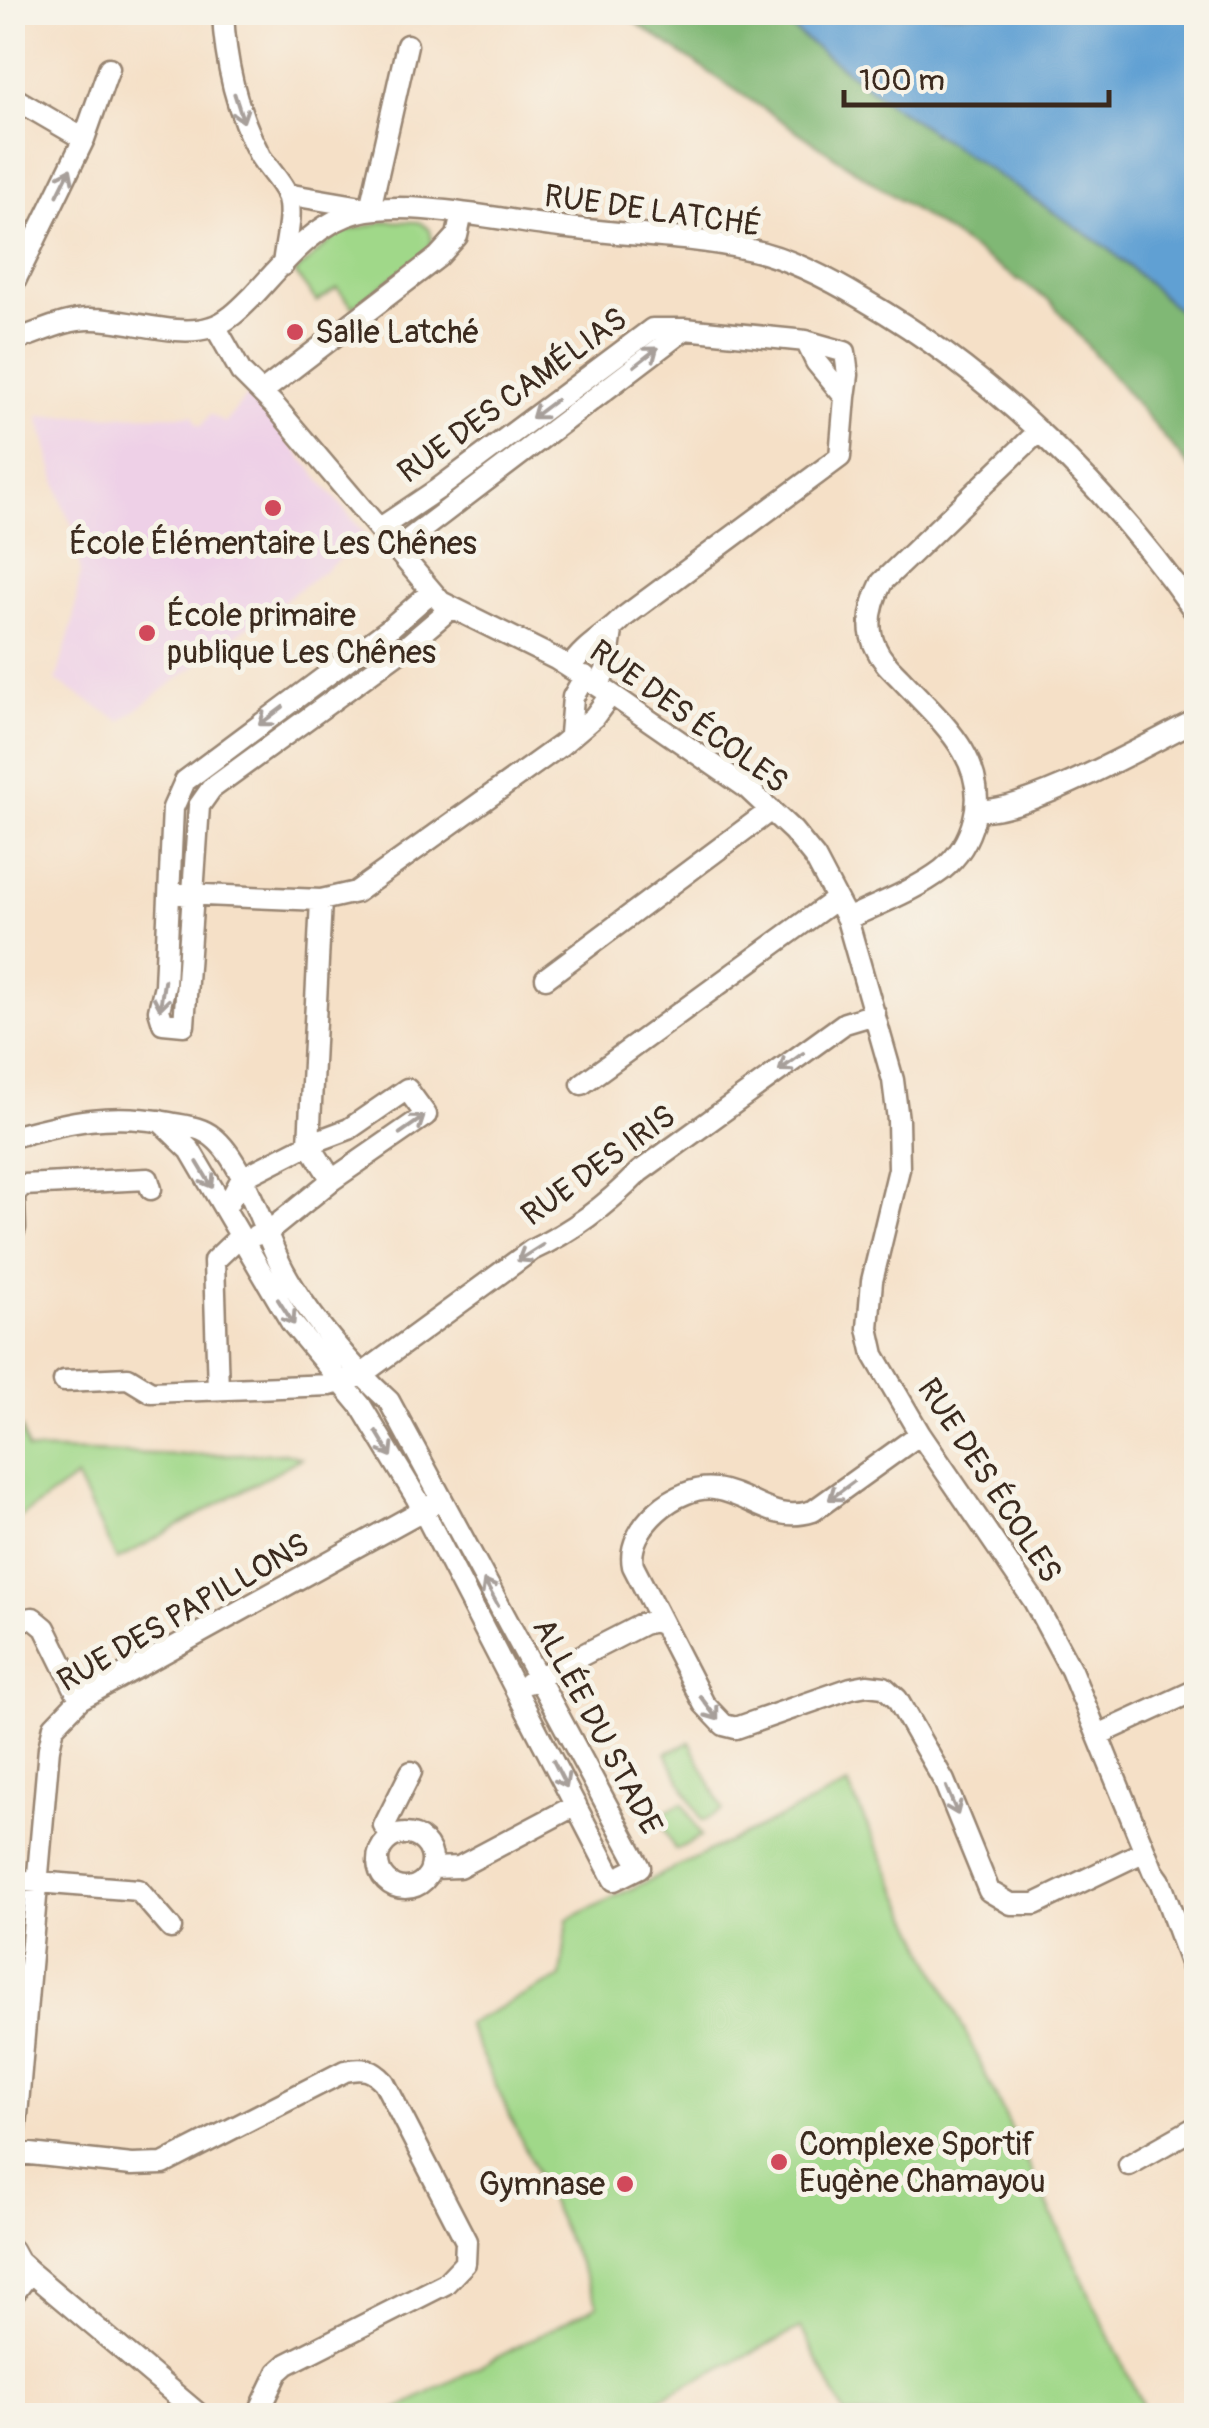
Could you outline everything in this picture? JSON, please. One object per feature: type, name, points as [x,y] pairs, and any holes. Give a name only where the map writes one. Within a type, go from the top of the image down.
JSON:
[{"type":"street","points":[[223,12],[224,45],[240,116],[263,161],[286,194],[290,212],[284,265]]},
{"type":"street","points":[[286,194],[370,209],[407,45]]},
{"type":"street","points":[[12,287],[84,140],[109,68]]},
{"type":"street","points":[[12,97],[84,140]]},
{"type":"street","name":"RUE DE LATCHÉ","points":[[215,326],[245,304],[312,236],[335,220],[370,209],[462,214],[749,249],[827,279],[900,321],[985,384],[1039,431],[1126,520],[1196,614]]},
{"type":"street","points":[[262,392],[438,257],[457,236],[462,214]]},
{"type":"street","points":[[12,342],[86,318],[188,331],[215,326]]},
{"type":"street","name":"RUE DES ÉCOLES","points":[[215,326],[241,372],[380,528],[430,592],[450,609],[591,681],[747,788],[815,858],[847,919],[893,1080],[900,1169],[877,1252],[868,1328],[874,1355],[920,1434],[1034,1601],[1071,1670],[1144,1851],[1160,1881],[1196,1978]]},
{"type":"street","name":"RUE DES CAMÉLIAS","points":[[321,900],[356,892],[561,745],[594,717],[590,644],[840,457],[845,397],[816,362],[806,341],[652,329],[380,528]]},
{"type":"street","name":"RUE DES CAMÉLIAS","points":[[396,549],[686,329]]},
{"type":"street","points":[[847,919],[945,867],[971,831],[977,810],[976,785],[963,747],[874,646],[870,621],[873,600],[882,582],[1039,431]]},
{"type":"street","points":[[430,592],[388,629],[186,782],[173,808],[164,985],[158,1010],[163,1023],[184,1025],[199,806],[211,790],[403,649],[450,609]]},
{"type":"street","points":[[570,734],[573,696],[606,671],[612,631]]},
{"type":"street","points":[[303,693],[317,711]]},
{"type":"street","points":[[977,810],[1026,802],[1196,720]]},
{"type":"street","points":[[546,978],[772,810]]},
{"type":"street","points":[[169,893],[321,900],[309,1144],[332,1180]]},
{"type":"street","points":[[582,1084],[836,899]]},
{"type":"street","name":"RUE DES IRIS","points":[[64,1381],[128,1378],[151,1392],[340,1382],[361,1375],[532,1250],[560,1237],[639,1172],[846,1023],[875,1014]]},
{"type":"street","points":[[218,1390],[214,1261],[239,1238],[268,1232],[332,1180],[426,1115],[407,1090],[349,1129],[309,1144],[242,1178],[224,1209]]},
{"type":"street","points":[[12,1137],[81,1119],[121,1116],[160,1121]]},
{"type":"street","name":"ALLÉE DU STADE","points":[[160,1121],[197,1128],[215,1138],[242,1178],[284,1272],[361,1375],[389,1402],[640,1868],[614,1880],[423,1510],[360,1406],[292,1322],[190,1150],[160,1121]]},
{"type":"street","points":[[12,1237],[16,1228],[13,1196],[23,1184],[148,1179],[151,1189]]},
{"type":"street","points":[[920,1434],[813,1511],[797,1516],[782,1515],[716,1489],[699,1489],[662,1507],[635,1536],[630,1551],[633,1566],[661,1624],[704,1704],[724,1725],[751,1726],[851,1688],[884,1687],[897,1699],[944,1781],[989,1891],[1011,1904],[1035,1904],[1144,1851]]},
{"type":"street","name":"RUE DES PAPILLONS","points":[[12,2174],[48,1748],[54,1726],[80,1699],[443,1499]]},
{"type":"street","points":[[12,1621],[34,1618],[45,1628],[80,1699]]},
{"type":"street","points":[[516,1688],[643,1624],[661,1624]]},
{"type":"street","points":[[1098,1735],[1196,1690]]},
{"type":"street","points":[[391,1836],[384,1826],[411,1772]]},
{"type":"street","points":[[433,1868],[459,1866],[576,1806]]},
{"type":"street","points":[[413,1834],[430,1846],[433,1868],[423,1883],[406,1889],[388,1884],[378,1868],[379,1850],[391,1836],[413,1834]]},
{"type":"street","points":[[12,1880],[138,1890],[171,1928]]},
{"type":"street","points":[[14,2152],[132,2165],[163,2164],[346,2071],[365,2069],[376,2073],[458,2222],[468,2248],[465,2263],[445,2284],[287,2364],[278,2372],[257,2416]]},
{"type":"street","points":[[1129,2165],[1196,2127]]},
{"type":"street","points":[[12,2250],[18,2262],[201,2416]]},
{"type":"street","points":[[12,2296],[30,2272]]},
{"type":"shaded area","points":[[247,395],[368,538],[121,721],[56,681],[73,622],[80,574],[77,536],[63,506],[39,416],[194,415],[196,423],[202,426],[210,414],[225,423]]},
{"type":"green space","points":[[621,13],[771,13],[890,104],[1109,249],[1196,326],[1196,475],[1051,302]]},
{"type":"green space","points":[[386,221],[419,222],[430,229],[432,241],[426,253],[353,307],[337,288],[317,302],[295,273],[339,233]]},
{"type":"green space","points":[[22,1429],[27,1450],[188,1455],[286,1453],[301,1458],[117,1560],[76,1478],[13,1522],[13,1434]]},
{"type":"green space","points":[[690,1742],[723,1810],[702,1821],[666,1753]]},
{"type":"green space","name":"Complexe Sportif Eugène Chamayou","points":[[848,1785],[1147,2415],[845,2415],[801,2328],[647,2405],[650,2415],[386,2415],[598,2305],[467,2024],[561,1977],[568,1919]]},
{"type":"green space","points":[[683,1803],[701,1837],[675,1850],[658,1816]]},
{"type":"water","points":[[771,13],[1196,13],[1196,326],[1109,249],[890,104]]},
{"type":"place","name":"Salle Latché","points":[[295,332]]},
{"type":"place","name":"École Élémentaire Les Chênes","points":[[273,508]]},
{"type":"place","name":"École primaire publique Les Chênes","points":[[147,633]]},
{"type":"place","name":"Complexe Sportif Eugène Chamayou","points":[[779,2162]]},
{"type":"place","name":"Gymnase","points":[[625,2184]]}]
